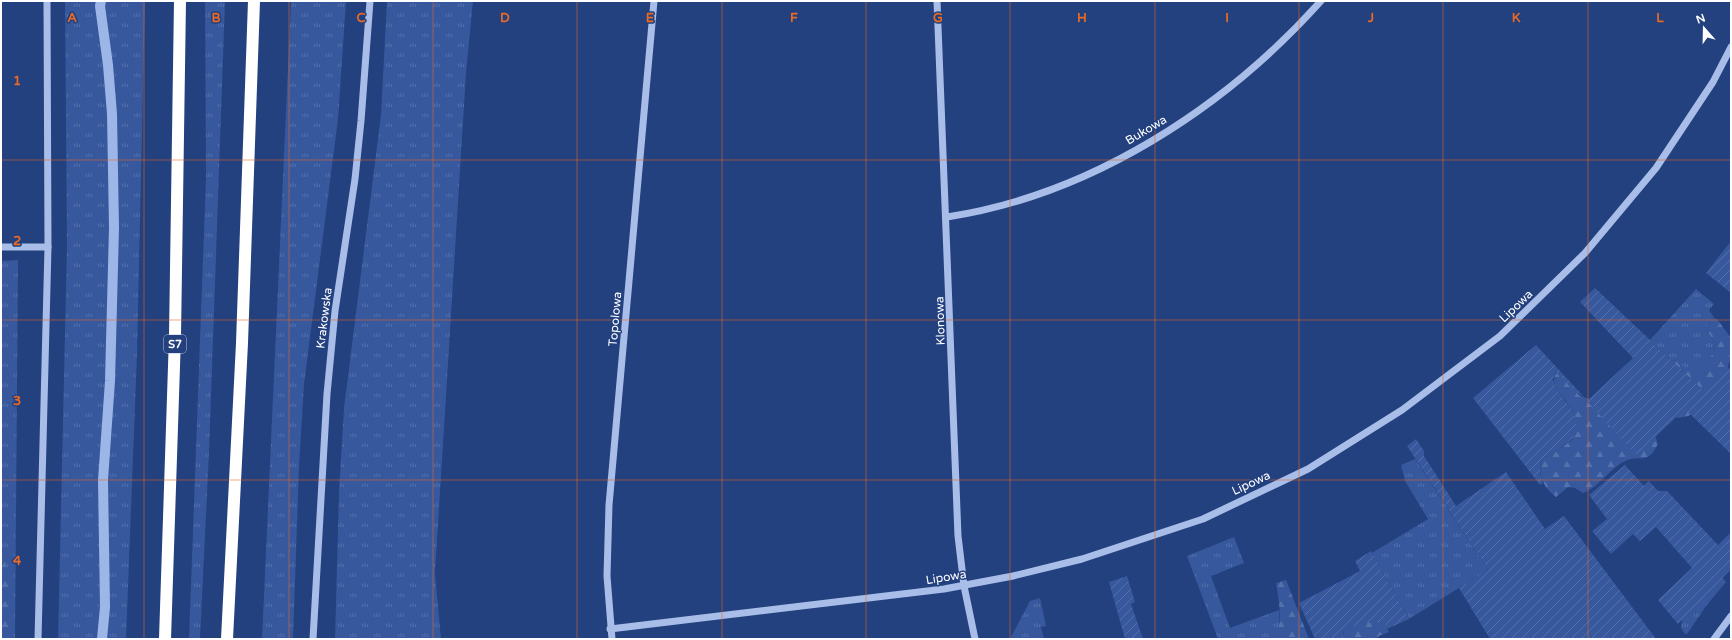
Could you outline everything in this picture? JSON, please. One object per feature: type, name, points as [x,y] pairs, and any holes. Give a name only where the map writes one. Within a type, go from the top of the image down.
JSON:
[{"type":"highway","name":"S7","points":[[165,639],[175,336],[180,1]]},
{"type":"highway","points":[[227,639],[242,343],[254,1]]},
{"type":"street","points":[[38,639],[48,247],[47,1]]},
{"type":"street","name":"Krakowska","points":[[313,639],[327,394],[335,311],[355,179],[362,121],[370,1]]},
{"type":"street","name":"Topolowa","points":[[612,639],[610,630],[607,576],[609,505],[654,1]]},
{"type":"street","name":"Klonowa","points":[[937,1],[947,217],[958,536],[964,586],[975,639]]},
{"type":"street","name":"Bukowa","points":[[947,217],[1003,206],[1052,189],[1106,166],[1149,142],[1209,102],[1254,67],[1294,31],[1321,1]]},
{"type":"street","name":"Lipowa","points":[[610,630],[964,586],[1082,559],[1203,519],[1308,469],[1402,410],[1500,336],[1585,254],[1656,168],[1713,82],[1731,47]]},
{"type":"street","points":[[1,247],[48,247]]},
{"type":"street","points":[[1714,639],[1731,616]]},
{"type":"green space","points":[[65,1],[145,1],[137,354],[126,639],[58,639],[67,246]]},
{"type":"green space","points":[[205,1],[225,1],[209,453],[200,639],[189,639],[206,177]]},
{"type":"green space","points":[[291,1],[346,1],[338,119],[304,384],[299,467],[293,639],[262,639]]},
{"type":"green space","points":[[387,1],[473,1],[466,73],[435,573],[441,639],[335,639],[339,492],[344,408],[381,115]]},
{"type":"green space","points":[[1731,241],[1731,293],[1706,273]]},
{"type":"green space","points":[[18,260],[15,639],[1,639],[1,261]]},
{"type":"green space","points":[[1595,288],[1703,390],[1726,365],[1731,370],[1731,454],[1685,409],[1636,455],[1587,401],[1633,358],[1580,302]]},
{"type":"green space","points":[[1696,289],[1714,304],[1709,310],[1715,319],[1710,318],[1706,330],[1716,343],[1707,362],[1700,368],[1689,372],[1677,361],[1671,360],[1650,340]]},
{"type":"green space","points":[[1710,318],[1717,319],[1731,338],[1731,359],[1727,368],[1701,409],[1688,416],[1678,418],[1670,413],[1667,359],[1677,361],[1689,371],[1704,365],[1710,358],[1716,343],[1706,330],[1707,320]]},
{"type":"green space","points":[[1536,345],[1584,397],[1573,390],[1556,372],[1553,379],[1556,388],[1572,410],[1576,424],[1573,438],[1553,454],[1542,459],[1540,471],[1543,483],[1540,485],[1473,398]]},
{"type":"green space","points":[[1557,372],[1580,396],[1597,401],[1655,435],[1658,444],[1654,451],[1647,457],[1631,459],[1619,464],[1594,487],[1583,493],[1575,488],[1568,487],[1556,497],[1551,493],[1542,480],[1540,470],[1542,459],[1553,454],[1573,439],[1574,424],[1572,410],[1558,391],[1554,382]]},
{"type":"green space","points":[[1416,439],[1424,451],[1424,456],[1456,506],[1506,472],[1545,529],[1564,516],[1656,639],[1490,639],[1459,588],[1488,570],[1407,446]]},
{"type":"green space","points":[[1415,459],[1488,570],[1409,619],[1372,553],[1428,519],[1405,481],[1401,465]]},
{"type":"green space","points":[[1625,465],[1644,486],[1649,481],[1658,491],[1667,491],[1718,545],[1731,532],[1731,569],[1678,624],[1658,600],[1692,568],[1656,527],[1640,541],[1633,534],[1611,554],[1592,531],[1607,519],[1589,495]]},
{"type":"green space","points":[[1234,537],[1244,563],[1211,576],[1230,628],[1279,610],[1279,631],[1275,639],[1218,639],[1187,556]]},
{"type":"green space","points":[[1,551],[7,569],[9,639],[1,639]]},
{"type":"green space","points":[[1371,551],[1409,619],[1387,629],[1384,624],[1359,624],[1344,630],[1343,639],[1315,639],[1299,603],[1360,571],[1355,561]]},
{"type":"green space","points":[[1127,576],[1135,602],[1131,604],[1143,639],[1125,639],[1109,582]]},
{"type":"green space","points":[[1722,577],[1726,582],[1706,606],[1687,634],[1685,634],[1681,628],[1682,619]]},
{"type":"green space","points":[[1286,580],[1309,639],[1275,639],[1280,619],[1276,583]]},
{"type":"green space","points":[[1040,598],[1046,626],[1041,627],[1044,639],[1010,639],[1030,601]]},
{"type":"green space","points":[[1374,621],[1384,624],[1389,632],[1379,636],[1376,639],[1343,639],[1344,630],[1361,623]]},
{"type":"waterway","points":[[101,1],[100,6],[108,65],[112,114],[114,228],[110,381],[103,480],[105,607],[102,639]]}]
